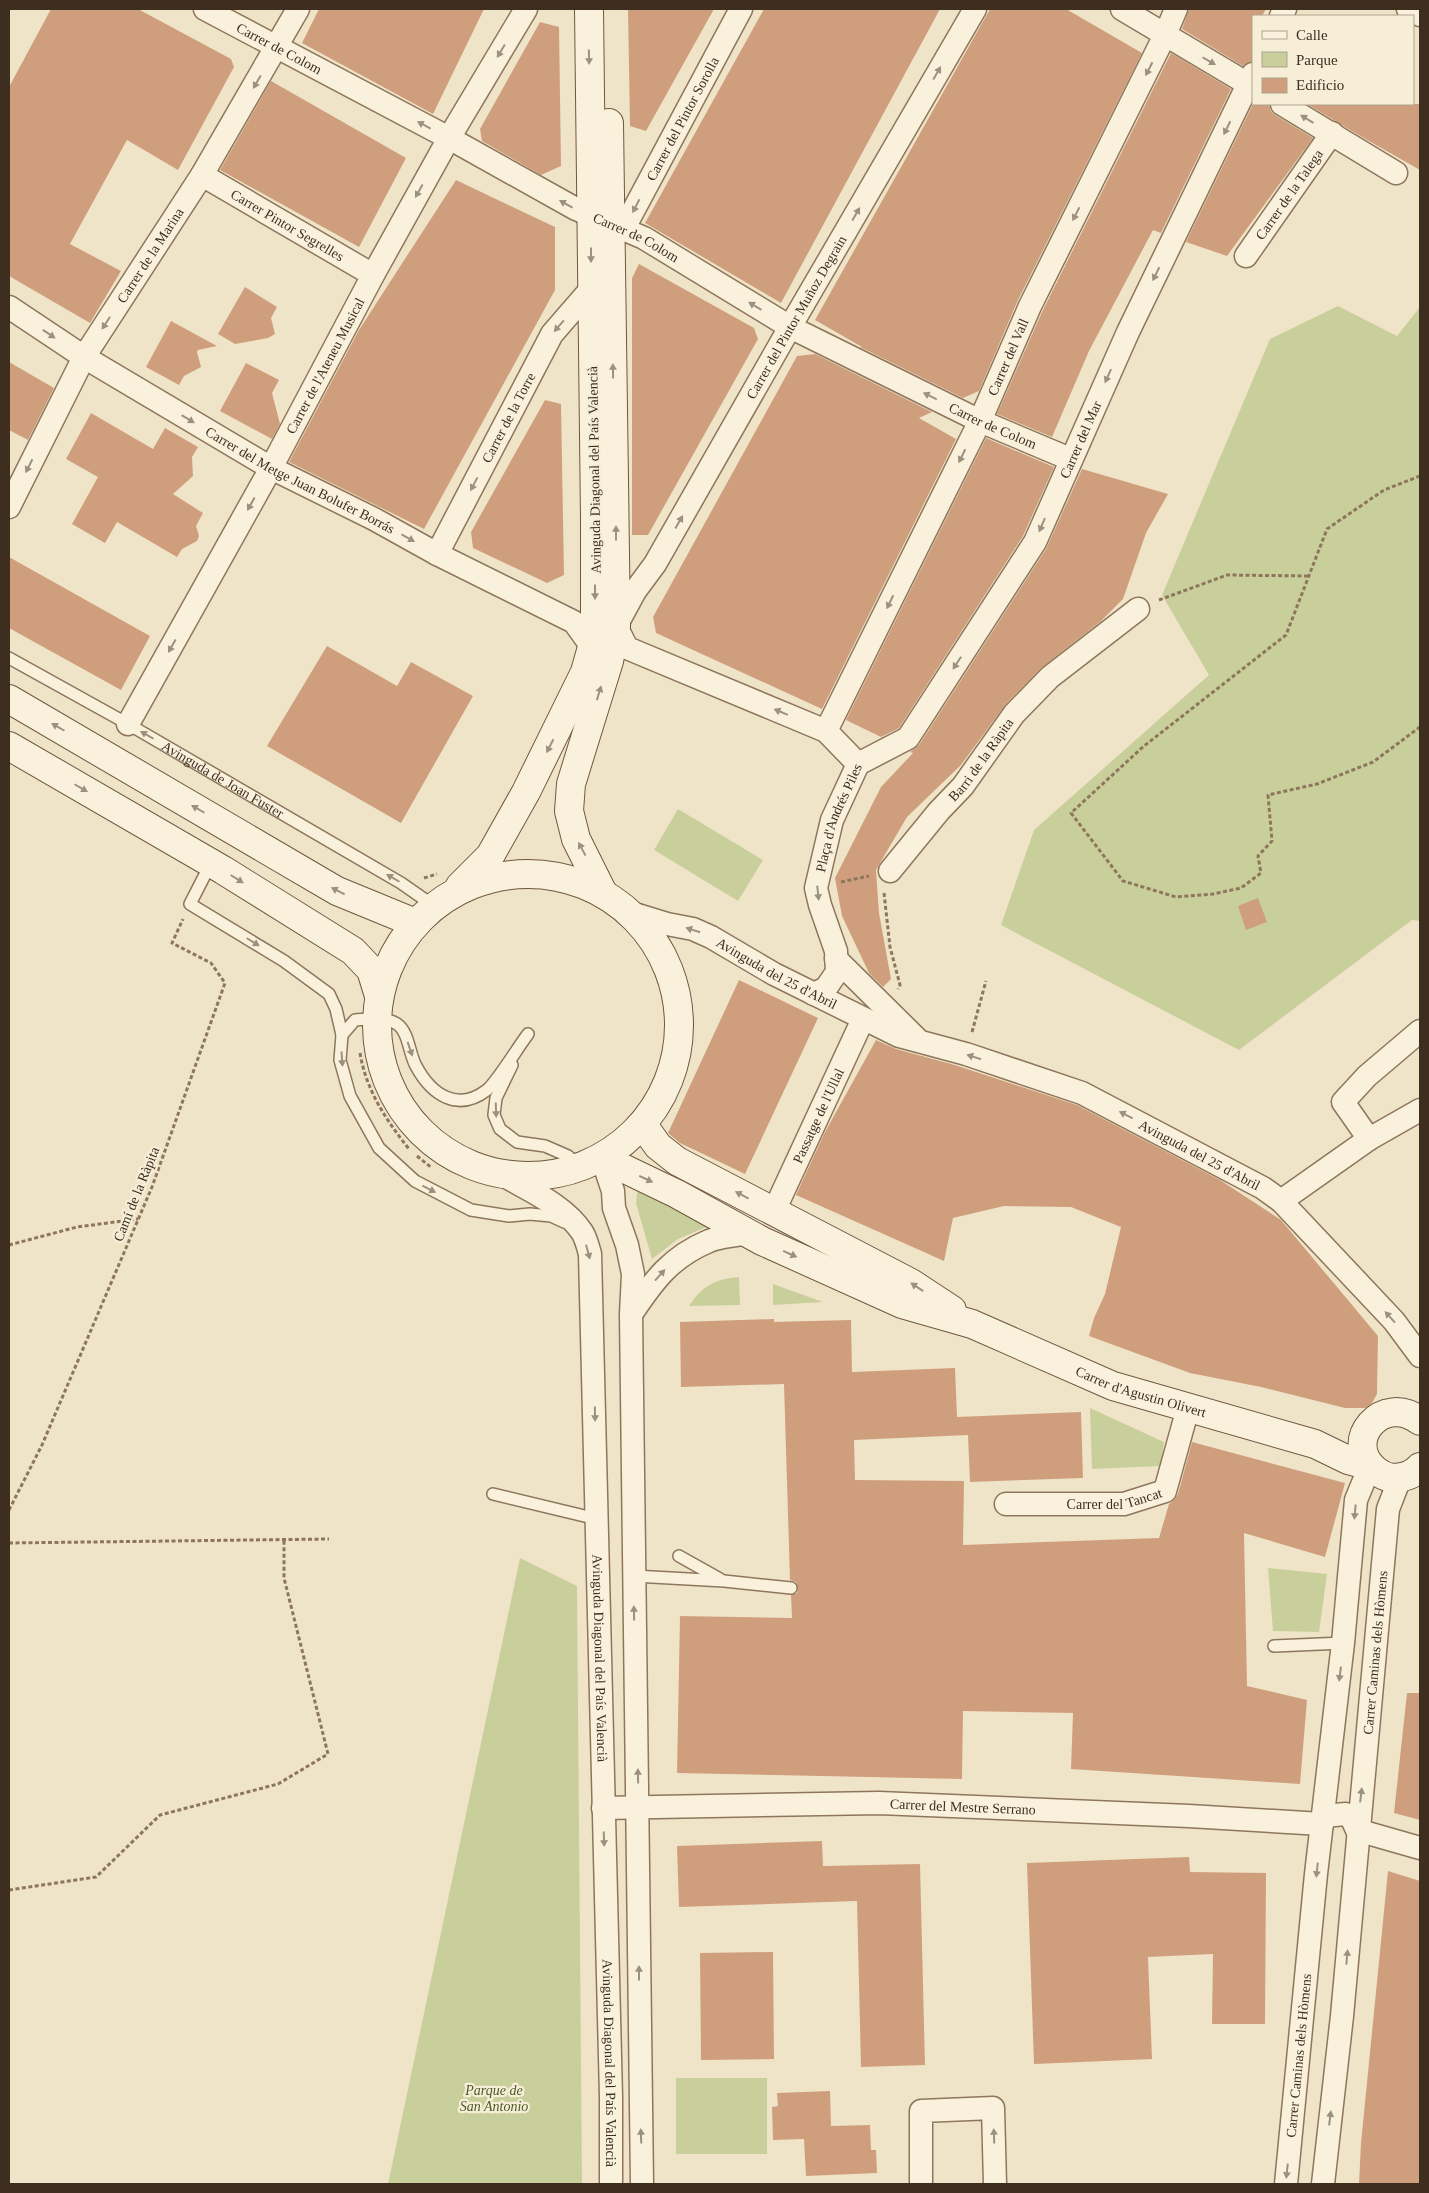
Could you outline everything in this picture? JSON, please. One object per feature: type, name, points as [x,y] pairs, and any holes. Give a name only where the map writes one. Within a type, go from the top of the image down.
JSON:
[{"type":"street","name":"Carrer de Colom","points":[[205,9],[609,223],[790,327],[980,421],[1070,459]]},
{"type":"street","name":"Carrer de la Marina","points":[[9,507],[84,357],[202,175],[298,9]]},
{"type":"street","name":"Carrer de l'Ateneu Musical","points":[[128,724],[271,468],[373,275],[449,138],[526,9]]},
{"type":"street","name":"Avinguda Diagonal del País Valencià","points":[[371,1011],[392,957],[435,899],[490,856],[526,792],[585,672],[592,646],[596,610],[591,289],[609,223],[589,9]]},
{"type":"street","name":"Avinguda Diagonal del País Valencià","points":[[603,893],[576,839],[569,811],[571,784],[609,661],[616,626],[609,223],[608,9]]},
{"type":"street","name":"Carrer del Pintor Sorolla","points":[[609,223],[741,9]]},
{"type":"street","name":"Carrer del Pintor Muñoz Degrain","points":[[616,626],[635,591],[655,564],[975,9]]},
{"type":"street","points":[[1122,9],[1165,35],[1251,81]]},
{"type":"street","name":"Carrer del Vall","points":[[826,731],[980,421],[1030,306],[1165,35],[1176,9]]},
{"type":"street","points":[[1408,9],[1420,15]]},
{"type":"street","name":"Carrer del Mar","points":[[858,764],[908,738],[1035,542],[1070,459],[1128,332],[1251,81]]},
{"type":"street","points":[[1284,105],[1396,173]]},
{"type":"street","name":"Carrer de la Talega","points":[[1246,256],[1332,133]]},
{"type":"street","name":"Carrer Pintor Segrelles","points":[[202,175],[373,275]]},
{"type":"street","name":"Carrer de la Torre","points":[[437,554],[552,334],[591,289]]},
{"type":"street","name":"Carrer del Metge Juan Bolufer Borrás","points":[[9,307],[84,357],[271,468],[574,622],[592,646]]},
{"type":"street","name":"Barri de la Ràpita","points":[[890,871],[939,811],[963,786],[1014,714],[1050,678],[1138,609]]},
{"type":"street","name":"Plaça d'Andrés Piles","points":[[616,626],[627,648],[826,731],[858,764],[832,820],[816,888],[836,951],[837,972],[826,988],[814,994]]},
{"type":"street","points":[[9,699],[338,891],[435,899],[482,880],[521,873],[544,874],[575,880],[603,893],[631,913],[660,950],[677,993],[679,1040],[668,1085],[643,1125],[624,1143],[591,1163],[556,1175],[529,1177],[503,1175],[462,1162],[425,1137],[398,1102],[381,1062],[371,1011],[371,970],[353,951],[211,863],[9,746]]},
{"type":"street","name":"Avinguda del 25 d'Abril","points":[[631,913],[667,924],[693,929],[711,937],[774,974],[899,1036],[966,1054],[1082,1093],[1263,1188],[1280,1201],[1394,1321],[1420,1356]]},
{"type":"street","name":"Avinguda del 25 d'Abril","points":[[836,959],[920,1042]]},
{"type":"street","name":"Passatge de l'Ullal","points":[[774,1211],[863,1019]]},
{"type":"street","points":[[1369,1139],[1343,1102],[1367,1076],[1420,1031]]},
{"type":"street","points":[[1280,1201],[1369,1139],[1420,1110]]},
{"type":"street","points":[[643,1125],[658,1146],[677,1161],[912,1283],[972,1324]]},
{"type":"street","points":[[591,1163],[677,1194],[747,1233],[902,1304],[972,1324]]},
{"type":"street","points":[[591,1163],[613,1191],[614,1208],[627,1245],[633,1274],[631,1314],[642,2184]]},
{"type":"street","name":"Avinguda Diagonal del País Valencià","points":[[503,1175],[550,1202],[582,1232],[590,1254],[611,2097],[611,2184]]},
{"type":"street","points":[[631,1314],[648,1288],[675,1259],[710,1240],[747,1233]]},
{"type":"street","name":"Carrer d'Agustin Olivert","points":[[972,1324],[1114,1386],[1315,1444],[1348,1460],[1370,1466],[1389,1478],[1410,1472]]},
{"type":"street","name":"Carrer del Tancat","points":[[1006,1504],[1124,1504],[1165,1491],[1188,1408]]},
{"type":"street","points":[[1370,1466],[1366,1459],[1363,1444],[1367,1429],[1374,1420],[1383,1414],[1394,1412],[1404,1413],[1419,1419]]},
{"type":"street","points":[[1315,1444],[1367,1429]]},
{"type":"street","name":"Carrer Caminas dels Hòmens","points":[[1286,2184],[1322,1826],[1343,1643],[1356,1500],[1370,1466]]},
{"type":"street","name":"Carrer Caminas dels Hòmens","points":[[1323,2184],[1342,2016],[1388,1509],[1410,1472]]},
{"type":"street","name":"Carrer del Mestre Serrano","points":[[603,1808],[879,1803],[1189,1816],[1322,1826]]},
{"type":"street","points":[[1357,1836],[1351,1817],[1346,1814],[1322,1826],[1333,1847],[1341,1848],[1357,1836],[1420,1848]]},
{"type":"street","points":[[921,2184],[921,2112],[993,2108],[996,2184]]},
{"type":"lane","name":"Avinguda de Joan Fuster","points":[[9,658],[128,724],[401,883],[435,899]]},
{"type":"lane","points":[[211,863],[190,904],[284,961],[329,994],[336,1009],[342,1035],[340,1060],[350,1096],[379,1148],[415,1181],[471,1210],[509,1216],[530,1214],[551,1216],[577,1227]]},
{"type":"lane","points":[[342,1035],[371,1011],[397,1024],[404,1033],[415,1065],[431,1088],[453,1101],[470,1099],[488,1089],[528,1034],[496,1098],[494,1115],[500,1129],[517,1142],[545,1146],[591,1163]]},
{"type":"lane","points":[[493,1494],[597,1519]]},
{"type":"lane","points":[[679,1556],[724,1581]]},
{"type":"lane","points":[[634,1576],[724,1581],[791,1588]]},
{"type":"lane","points":[[1274,1646],[1343,1643]]},
{"type":"path","points":[[1420,476],[1384,490],[1327,529],[1286,636],[1144,746],[1071,813],[1123,881],[1176,897],[1213,894],[1242,888],[1261,873],[1258,856],[1272,841],[1268,795],[1317,784],[1373,762],[1420,727]]},
{"type":"path","points":[[1138,609],[1226,575],[1309,576]]},
{"type":"path","points":[[816,888],[890,871],[884,891],[890,947],[900,985],[886,1009]]},
{"type":"path","points":[[401,883],[435,899]]},
{"type":"path","name":"Camí de la Ràpita","points":[[9,1510],[42,1444],[152,1187],[225,984],[211,963],[172,943],[190,904]]},
{"type":"path","points":[[966,1054],[986,981]]},
{"type":"path","points":[[371,1011],[358,1029],[360,1055],[370,1089],[388,1124],[410,1150],[433,1169]]},
{"type":"path","points":[[9,1245],[77,1227],[139,1218]]},
{"type":"path","points":[[9,1543],[329,1539]]},
{"type":"path","points":[[9,1890],[96,1877],[160,1815],[278,1784],[328,1754],[284,1578],[284,1540]]},
{"type":"green space","points":[[1338,306],[1397,336],[1420,307],[1420,921],[1412,920],[1239,1050],[1001,925],[1034,830],[1209,675],[1162,595],[1270,339]]},
{"type":"green space","points":[[678,809],[763,860],[738,901],[654,850]]},
{"type":"green space","points":[[642,1189],[711,1225],[678,1239],[652,1259],[636,1203],[637,1193]]},
{"type":"green space","points":[[739,1277],[740,1305],[689,1306],[699,1293],[710,1285]]},
{"type":"green space","points":[[773,1284],[823,1302],[773,1305]]},
{"type":"green space","points":[[1090,1408],[1164,1442],[1161,1466],[1092,1469]]},
{"type":"green space","name":"Parque de San Antonio","points":[[520,1558],[577,1586],[582,2184],[388,2184]]},
{"type":"green space","points":[[1268,1568],[1327,1574],[1319,1632],[1273,1631]]},
{"type":"green space","points":[[676,2078],[767,2078],[767,2154],[676,2154]]},
{"type":"building","points":[[51,9],[138,9],[231,59],[234,67],[178,170],[127,140],[70,244],[121,271],[90,323],[9,276],[9,87]]},
{"type":"building","points":[[319,9],[484,9],[433,114],[302,43]]},
{"type":"building","points":[[628,9],[714,9],[646,131],[630,126]]},
{"type":"building","points":[[764,9],[940,9],[781,303],[645,223]]},
{"type":"building","points":[[990,9],[1066,9],[1142,53],[1018,300],[979,391],[963,398],[860,347],[862,347],[815,320]]},
{"type":"building","points":[[1189,9],[1266,9],[1263,15],[1252,15],[1252,62],[1243,66],[1182,29]]},
{"type":"building","points":[[540,22],[559,27],[561,166],[541,175],[482,141],[480,129]]},
{"type":"building","points":[[1171,53],[1231,89],[1161,233],[1153,230],[1089,351],[1052,437],[997,414],[1042,312]]},
{"type":"building","points":[[271,81],[406,158],[359,247],[220,170]]},
{"type":"building","points":[[1420,104],[1420,170],[1309,105]]},
{"type":"building","points":[[1253,105],[1269,105],[1275,115],[1313,138],[1227,256],[1186,242]]},
{"type":"building","points":[[456,180],[555,227],[555,290],[424,529],[289,462],[359,330]]},
{"type":"building","points":[[639,264],[754,328],[758,339],[648,535],[632,535],[632,278]]},
{"type":"building","points":[[245,287],[277,307],[271,318],[275,334],[268,338],[235,344],[218,334]]},
{"type":"building","points":[[171,321],[217,346],[198,350],[201,367],[184,376],[179,385],[146,367]]},
{"type":"building","points":[[815,354],[932,412],[919,418],[956,439],[822,709],[656,633],[653,617],[797,356]]},
{"type":"building","points":[[9,362],[54,388],[28,440],[9,430]]},
{"type":"building","points":[[246,363],[279,380],[272,393],[280,424],[272,439],[220,411]]},
{"type":"building","points":[[545,400],[561,404],[564,575],[547,583],[473,548],[471,532]]},
{"type":"building","points":[[91,413],[153,449],[165,428],[198,447],[192,457],[193,476],[173,494],[203,513],[196,526],[199,536],[197,541],[182,549],[177,557],[117,522],[105,543],[72,524],[98,477],[66,459]]},
{"type":"building","points":[[986,438],[1054,467],[1023,536],[899,728],[881,737],[846,720]]},
{"type":"building","points":[[1082,469],[1168,494],[1146,533],[1123,599],[1100,622],[1041,668],[1005,705],[961,765],[907,817],[880,863],[876,870],[879,913],[891,979],[883,987],[869,973],[842,916],[835,878],[881,787],[913,753],[910,752],[919,745],[1046,549]]},
{"type":"building","points":[[9,557],[150,636],[121,690],[9,628]]},
{"type":"building","points":[[327,646],[397,686],[411,662],[473,696],[401,823],[267,746]]},
{"type":"building","points":[[1258,898],[1267,922],[1246,930],[1238,906]]},
{"type":"building","points":[[739,980],[818,1018],[745,1174],[680,1143],[668,1133]]},
{"type":"building","points":[[876,1040],[896,1049],[955,1065],[1077,1105],[1220,1180],[1281,1220],[1378,1336],[1377,1394],[1372,1403],[1366,1408],[1345,1408],[1261,1387],[1190,1373],[1089,1336],[1094,1318],[1105,1294],[1121,1227],[1071,1207],[1004,1206],[953,1218],[944,1261],[796,1195],[825,1132]]},
{"type":"building","points":[[774,1319],[774,1322],[851,1320],[852,1372],[955,1368],[957,1417],[1081,1412],[1083,1478],[970,1482],[968,1435],[854,1440],[855,1480],[964,1481],[963,1545],[1159,1538],[1169,1504],[1178,1494],[1192,1442],[1345,1483],[1325,1557],[1244,1533],[1247,1686],[1307,1700],[1300,1784],[1071,1769],[1073,1713],[963,1711],[962,1779],[677,1773],[680,1616],[792,1618],[791,1595],[797,1593],[798,1588],[796,1582],[790,1580],[784,1384],[681,1387],[680,1322]]},
{"type":"building","points":[[1407,1693],[1420,1693],[1420,1820],[1394,1813]]},
{"type":"building","points":[[822,1841],[823,1866],[920,1864],[925,2065],[861,2067],[857,1901],[679,1907],[677,1846]]},
{"type":"building","points":[[1189,1857],[1190,1872],[1266,1873],[1265,2024],[1212,2024],[1213,1954],[1148,1957],[1152,2059],[1034,2064],[1027,1863]]},
{"type":"building","points":[[1388,1871],[1420,1881],[1420,2184],[1359,2184],[1361,2143]]},
{"type":"building","points":[[773,1952],[774,2059],[701,2060],[700,1953]]},
{"type":"building","points":[[830,2091],[831,2126],[870,2125],[871,2150],[876,2150],[877,2173],[806,2176],[804,2139],[773,2140],[772,2107],[778,2106],[777,2093]]}]
